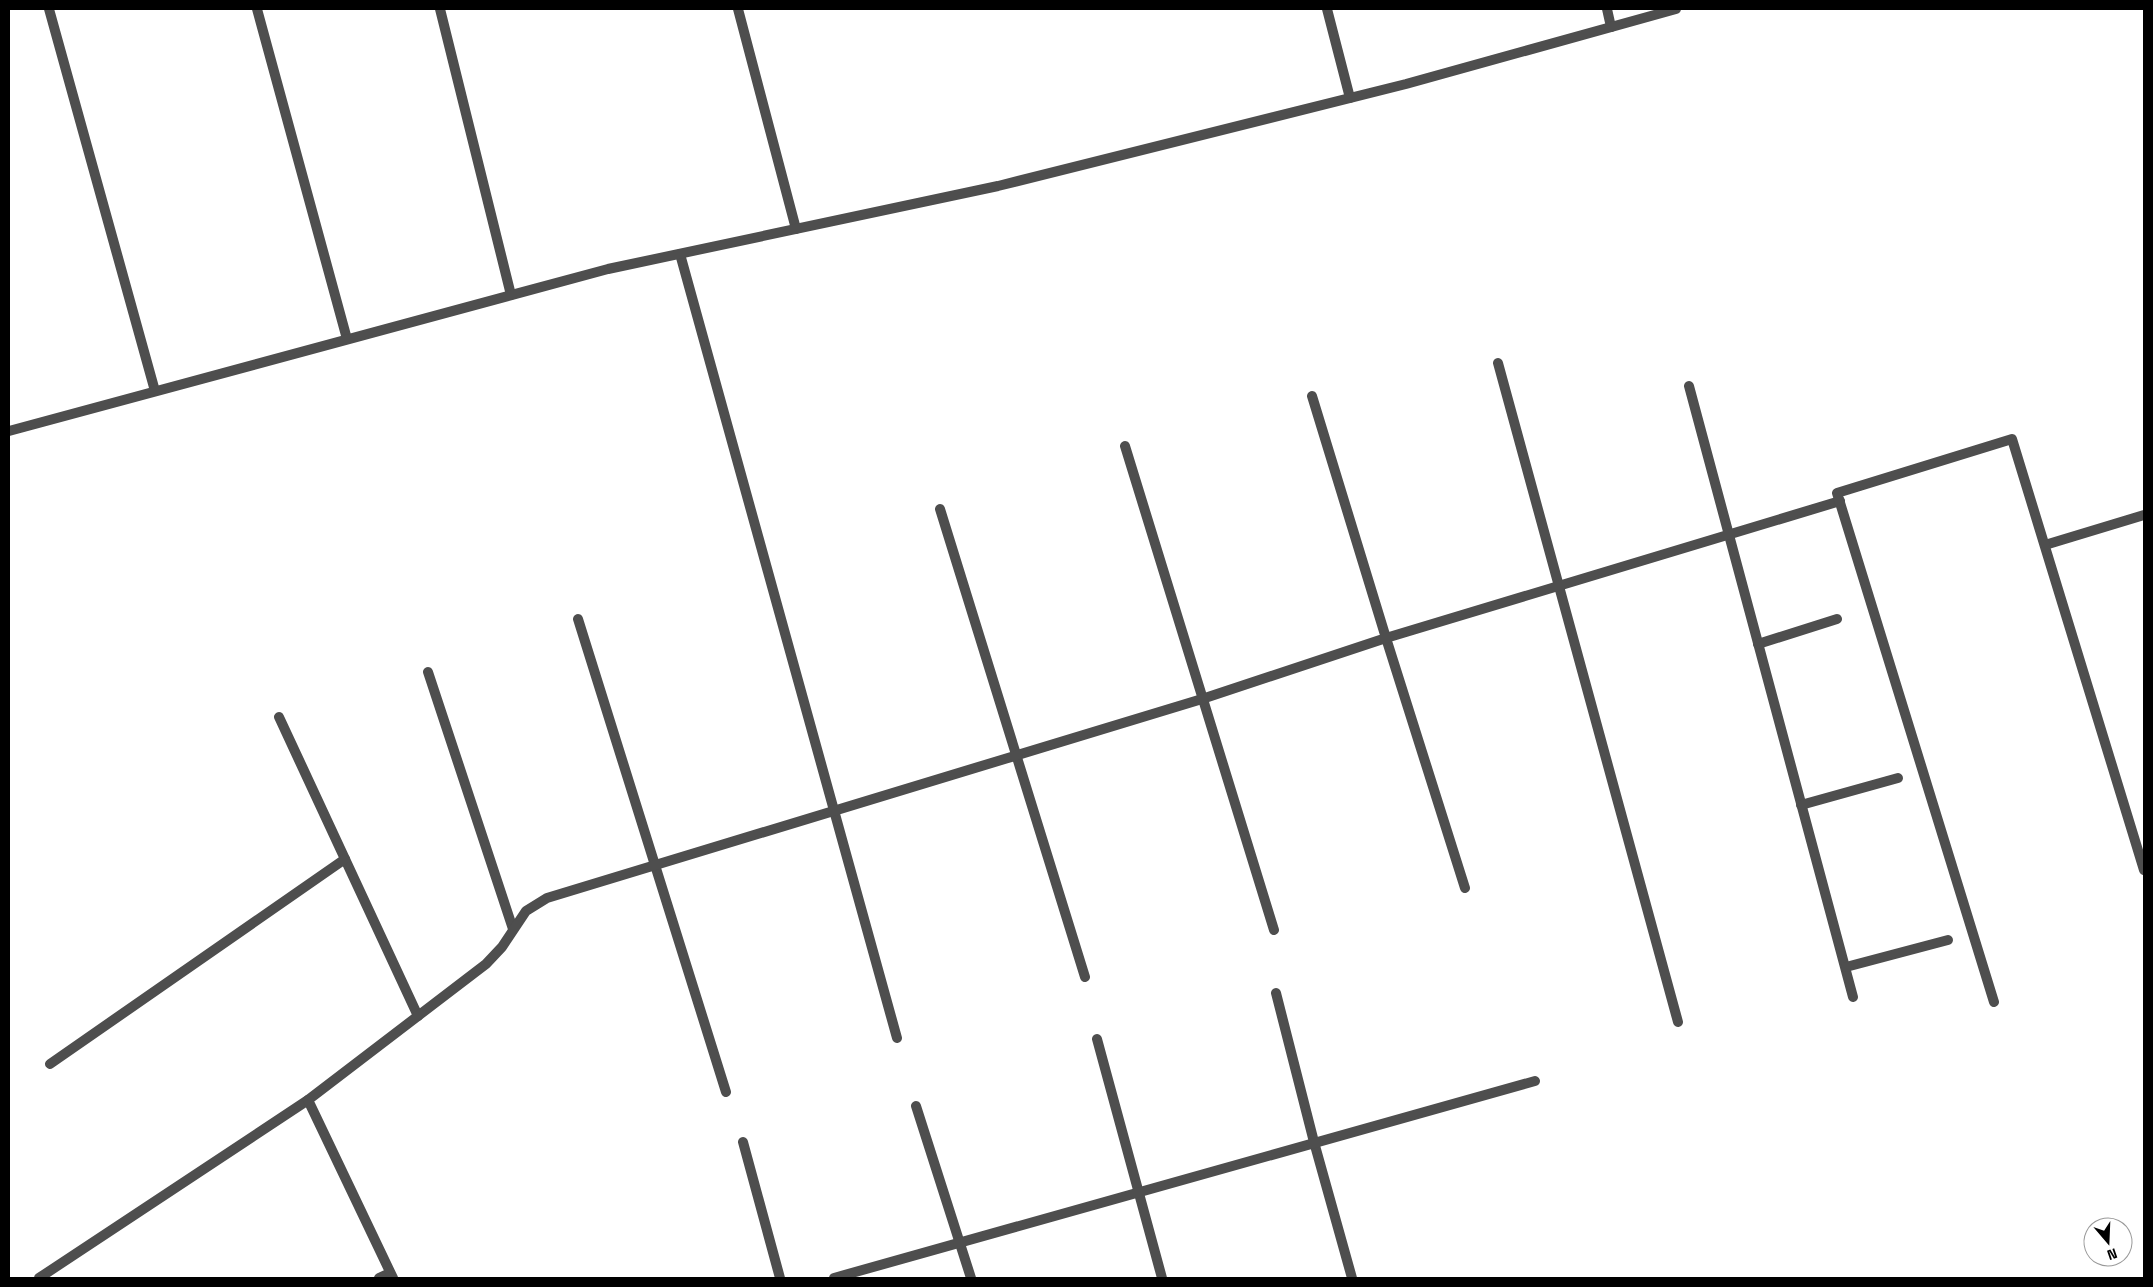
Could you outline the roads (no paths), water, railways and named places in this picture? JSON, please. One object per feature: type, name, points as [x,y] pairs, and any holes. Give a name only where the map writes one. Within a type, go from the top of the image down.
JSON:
[{"type":"street","points":[[49,9],[155,391]]},
{"type":"street","points":[[257,9],[347,339]]},
{"type":"street","points":[[440,9],[511,295]]},
{"type":"street","points":[[738,9],[796,229]]},
{"type":"street","points":[[1327,9],[1350,98]]},
{"type":"street","points":[[1607,9],[1611,27]]},
{"type":"street","points":[[9,431],[608,269],[998,186],[1350,98],[1676,9]]},
{"type":"street","points":[[680,254],[898,1038]]},
{"type":"street","points":[[1498,363],[1678,1022]]},
{"type":"street","points":[[1689,386],[1853,997]]},
{"type":"street","points":[[1312,396],[1464,888]]},
{"type":"street","points":[[1994,1002],[1837,493],[2012,439],[2144,870]]},
{"type":"street","points":[[1125,446],[1274,930]]},
{"type":"street","points":[[39,1278],[308,1100],[486,964],[502,947],[526,911],[548,898],[1202,699],[1386,638],[1840,502]]},
{"type":"street","points":[[940,509],[1086,977]]},
{"type":"street","points":[[2045,545],[2144,515]]},
{"type":"street","points":[[578,619],[726,1092]]},
{"type":"street","points":[[1758,644],[1837,620]]},
{"type":"street","points":[[428,672],[513,929]]},
{"type":"street","points":[[279,717],[418,1016]]},
{"type":"street","points":[[1801,805],[1898,778]]},
{"type":"street","points":[[50,1064],[345,859]]},
{"type":"street","points":[[1846,967],[1948,940]]},
{"type":"street","points":[[1276,993],[1314,1142],[1352,1278]]},
{"type":"street","points":[[1097,1039],[1162,1278]]},
{"type":"street","points":[[834,1278],[852,1276],[960,1242],[1535,1080]]},
{"type":"street","points":[[308,1100],[391,1275],[379,1278]]},
{"type":"street","points":[[916,1106],[971,1278]]},
{"type":"street","points":[[742,1142],[780,1278]]}]
